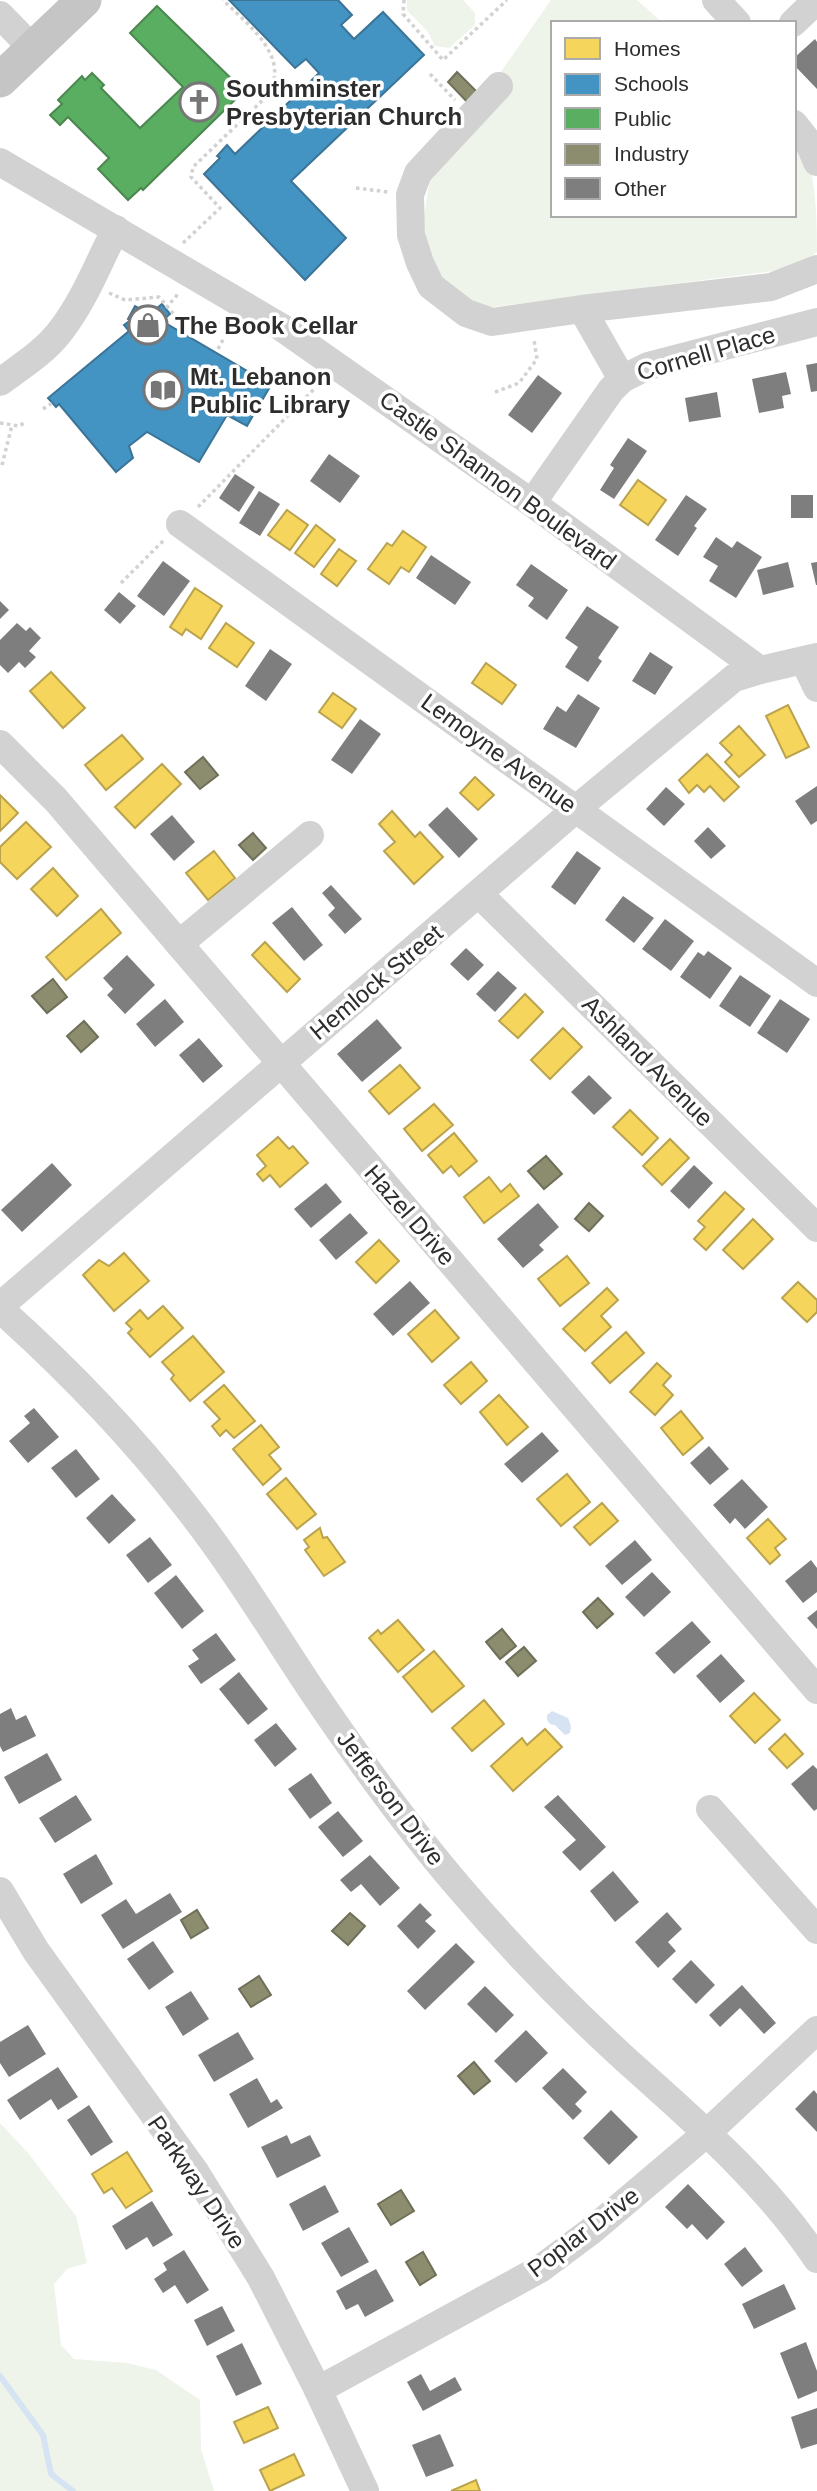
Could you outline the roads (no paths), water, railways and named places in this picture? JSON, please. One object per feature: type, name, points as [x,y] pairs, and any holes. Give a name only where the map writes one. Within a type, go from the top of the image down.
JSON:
[{"type":"main road","points":[[0,80],[84,0]]},
{"type":"street","points":[[716,0],[735,21]]},
{"type":"street","points":[[795,21],[817,0]]},
{"type":"street","points":[[0,15],[33,49]]},
{"type":"street","points":[[499,86],[418,173],[410,195],[411,235],[431,286],[466,313],[492,322],[771,287],[817,269]]},
{"type":"street","points":[[796,127],[809,143],[817,162]]},
{"type":"street","name":"Castle Shannon Boulevard","points":[[0,162],[281,327],[532,503],[760,670]]},
{"type":"street","points":[[0,382],[36,356],[61,331],[82,298],[116,229]]},
{"type":"street","points":[[582,309],[622,379]]},
{"type":"street","name":"Cornell Place","points":[[532,503],[611,390],[622,379],[648,366],[817,322]]},
{"type":"street","name":"Lemoyne Avenue","points":[[172,532],[576,809],[817,982]]},
{"type":"street","points":[[760,670],[810,659],[817,688]]},
{"type":"street","name":"Hemlock Street","points":[[0,1307],[480,895],[576,809],[734,678],[760,670]]},
{"type":"street","name":"Hazel Drive","points":[[0,744],[56,800],[817,1690]]},
{"type":"street","points":[[179,944],[310,835]]},
{"type":"street","name":"Ashland Avenue","points":[[480,895],[817,1228]]},
{"type":"street","name":"Jefferson Drive","points":[[0,1307],[95,1402],[187,1506],[248,1590],[310,1688],[374,1780],[458,1886],[547,1983],[624,2058],[708,2132],[775,2203],[817,2259]]},
{"type":"street","points":[[710,1809],[817,1930]]},
{"type":"street","name":"Parkway Drive","points":[[0,1891],[36,1951],[195,2173],[261,2278],[365,2491]]},
{"type":"street","name":"Poplar Drive","points":[[318,2390],[540,2269],[591,2231],[708,2132],[817,2030]]},
{"type":"water","points":[[552,1711],[568,1718],[570,1733],[565,1735],[555,1725],[550,1724],[547,1715]]},
{"type":"waterway","points":[[0,2376],[43,2435],[51,2474],[73,2491]]},
{"type":"place","name":"Southminster Presbyterian Church","points":[[199,102]]},
{"type":"place","name":"The Book Cellar","points":[[148,325]]},
{"type":"place","name":"Mt. Lebanon Public Library","points":[[163,390]]}]
